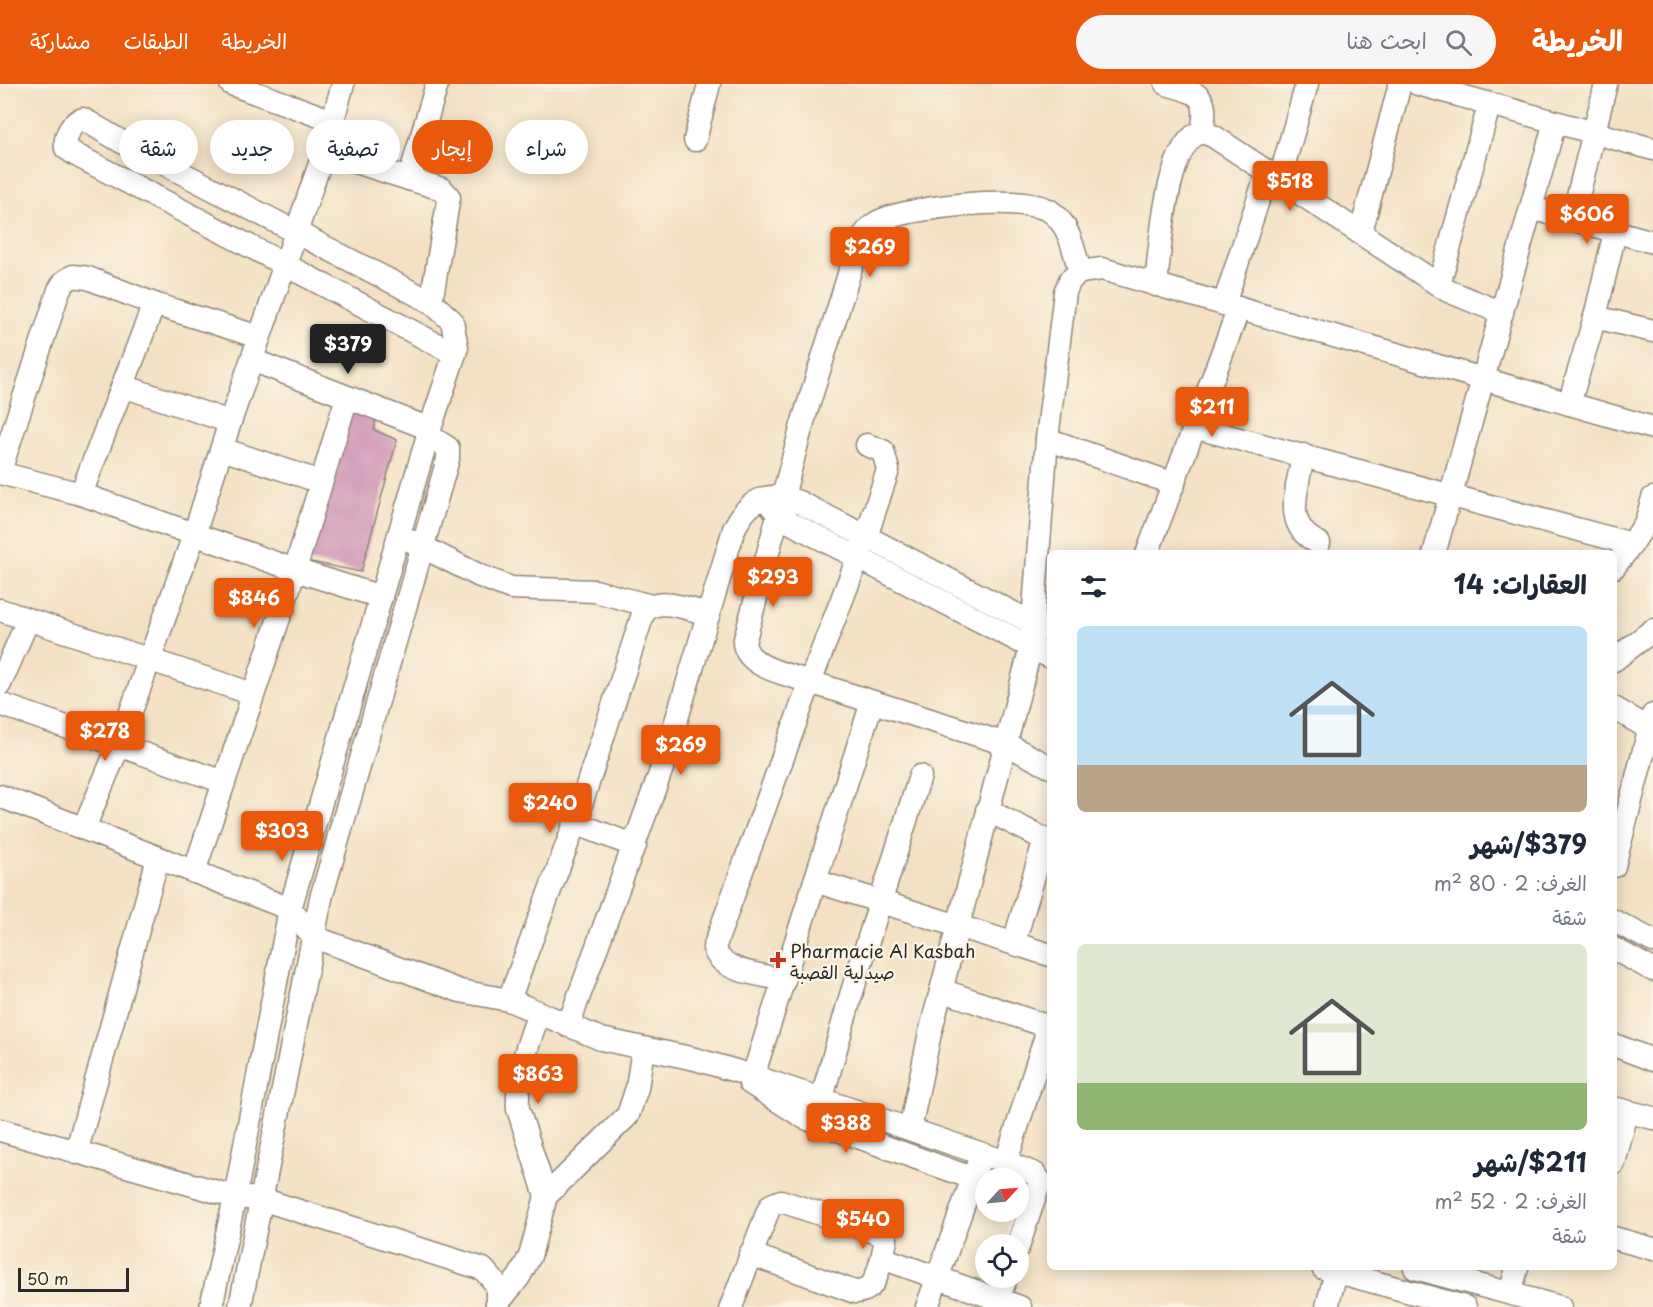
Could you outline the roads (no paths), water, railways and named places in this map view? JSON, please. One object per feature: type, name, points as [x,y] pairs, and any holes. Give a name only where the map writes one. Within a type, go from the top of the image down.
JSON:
[{"type":"street","points":[[231,84],[280,92],[331,120]]},
{"type":"street","points":[[333,120],[343,84]]},
{"type":"street","points":[[409,179],[436,84]]},
{"type":"street","points":[[695,140],[709,84]]},
{"type":"street","points":[[1156,285],[1165,200],[1170,181],[1189,141],[1202,132],[1206,111],[1201,98],[1195,93],[1166,84]]},
{"type":"street","points":[[1149,550],[1194,427],[1273,177],[1307,84]]},
{"type":"street","points":[[1360,232],[1400,84]]},
{"type":"street","points":[[1418,84],[1489,106],[1653,149]]},
{"type":"street","points":[[1572,220],[1606,84]]},
{"type":"street","points":[[1439,285],[1489,106]]},
{"type":"street","points":[[211,1307],[235,1197],[290,909],[429,432],[455,354],[456,337],[452,321],[431,302],[83,119],[78,120],[67,136],[66,148],[76,156],[455,354]]},
{"type":"street","points":[[1435,550],[1555,122]]},
{"type":"street","points":[[1202,132],[1439,285],[1459,296],[1502,313]]},
{"type":"street","points":[[84,828],[119,745],[150,659],[316,174]]},
{"type":"street","points":[[393,174],[442,189],[449,197],[431,302]]},
{"type":"street","points":[[1047,764],[1006,744],[759,664],[745,650],[745,634],[776,504],[859,242],[869,228],[882,220],[911,213],[1004,201],[1027,202],[1040,205],[1059,218],[1069,235],[1080,272]]},
{"type":"street","points":[[1531,208],[1653,242]]},
{"type":"street","points":[[1569,405],[1595,317],[1615,232]]},
{"type":"street","points":[[910,1130],[941,990],[987,810],[1006,744],[1040,652],[1047,439],[1065,292],[1070,280],[1080,272],[1102,269],[1653,428]]},
{"type":"street","points":[[259,337],[154,304],[88,278],[73,276],[64,282],[42,339],[0,472],[81,494],[295,570],[381,597]]},
{"type":"street","points":[[81,494],[154,304]]},
{"type":"street","points":[[1595,317],[1653,331]]},
{"type":"street","points":[[240,1307],[321,898],[450,453],[429,432],[252,360]]},
{"type":"street","points":[[123,386],[230,422]]},
{"type":"street","points":[[194,872],[295,570],[347,397]]},
{"type":"street","points":[[1194,427],[1632,544]]},
{"type":"street","points":[[1047,439],[1174,484]]},
{"type":"street","points":[[784,980],[730,967],[719,959],[714,948],[810,682],[866,537],[888,464],[883,451],[867,445]]},
{"type":"street","points":[[222,449],[321,482]]},
{"type":"street","points":[[1303,455],[1294,518],[1298,528],[1307,537],[1319,543]]},
{"type":"street","points":[[1617,563],[1646,522],[1653,498]]},
{"type":"street","points":[[568,1026],[662,768],[737,523],[749,505],[801,503],[1042,628]]},
{"type":"street","points":[[776,504],[857,559],[1040,652]]},
{"type":"street","points":[[398,537],[423,546],[480,576],[511,588],[595,591],[651,606]]},
{"type":"street","points":[[509,1000],[575,824],[643,614],[651,606],[661,603],[709,614]]},
{"type":"street","points":[[0,610],[254,694]]},
{"type":"street","points":[[0,684],[28,620]]},
{"type":"street","points":[[1617,658],[1653,630]]},
{"type":"street","points":[[744,1073],[784,980],[872,702]]},
{"type":"street","points":[[0,704],[224,782]]},
{"type":"street","points":[[1617,709],[1652,725],[1617,856]]},
{"type":"street","points":[[821,1101],[920,776]]},
{"type":"street","points":[[1,801],[84,828],[290,909],[314,937],[460,991],[509,1000],[601,1039],[695,1059],[744,1073],[821,1101],[981,1153],[1018,1168]]},
{"type":"street","points":[[987,810],[1047,841],[1014,942]]},
{"type":"street","points":[[575,824],[635,846]]},
{"type":"street","points":[[76,1153],[158,858]]},
{"type":"street","points":[[815,881],[1047,953]]},
{"type":"street","points":[[1617,923],[1653,941]]},
{"type":"street","points":[[1617,951],[1653,970]]},
{"type":"street","points":[[941,990],[1047,1024]]},
{"type":"street","points":[[539,1013],[525,1053],[517,1095],[518,1109],[546,1196]]},
{"type":"street","points":[[1006,1162],[1047,1031]]},
{"type":"street","points":[[1617,1046],[1653,1060]]},
{"type":"street","points":[[497,1306],[519,1277],[530,1256],[546,1196],[628,1115],[635,1096],[643,1049]]},
{"type":"street","points":[[744,1073],[766,1095],[805,1118],[975,1179]]},
{"type":"street","points":[[1617,1136],[1620,1110],[1653,1118]]},
{"type":"street","points":[[0,1130],[235,1197],[261,1199],[483,1269],[497,1285],[497,1306]]},
{"type":"street","points":[[980,1168],[981,1153]]},
{"type":"street","points":[[1029,1173],[1039,1178],[1041,1185],[1029,1195]]},
{"type":"street","points":[[927,1307],[975,1193]]},
{"type":"street","points":[[731,1307],[750,1254],[771,1205],[781,1201],[883,1235],[886,1244],[872,1286],[866,1291],[855,1292],[750,1254]]},
{"type":"street","points":[[1617,1239],[1653,1249]]},
{"type":"street","points":[[882,1258],[938,1278],[996,1304],[1020,1307]]},
{"type":"street","points":[[1327,1307],[1332,1270]]},
{"type":"street","points":[[1336,1270],[1465,1307]]},
{"type":"street","points":[[1425,1270],[1560,1307]]},
{"type":"street","points":[[1510,1293],[1516,1270]]},
{"type":"street","points":[[996,1304],[1002,1288]]},
{"type":"place","name":"Pharmacie Al Kasbah صيدلية القصبة","points":[[778,960]]}]
